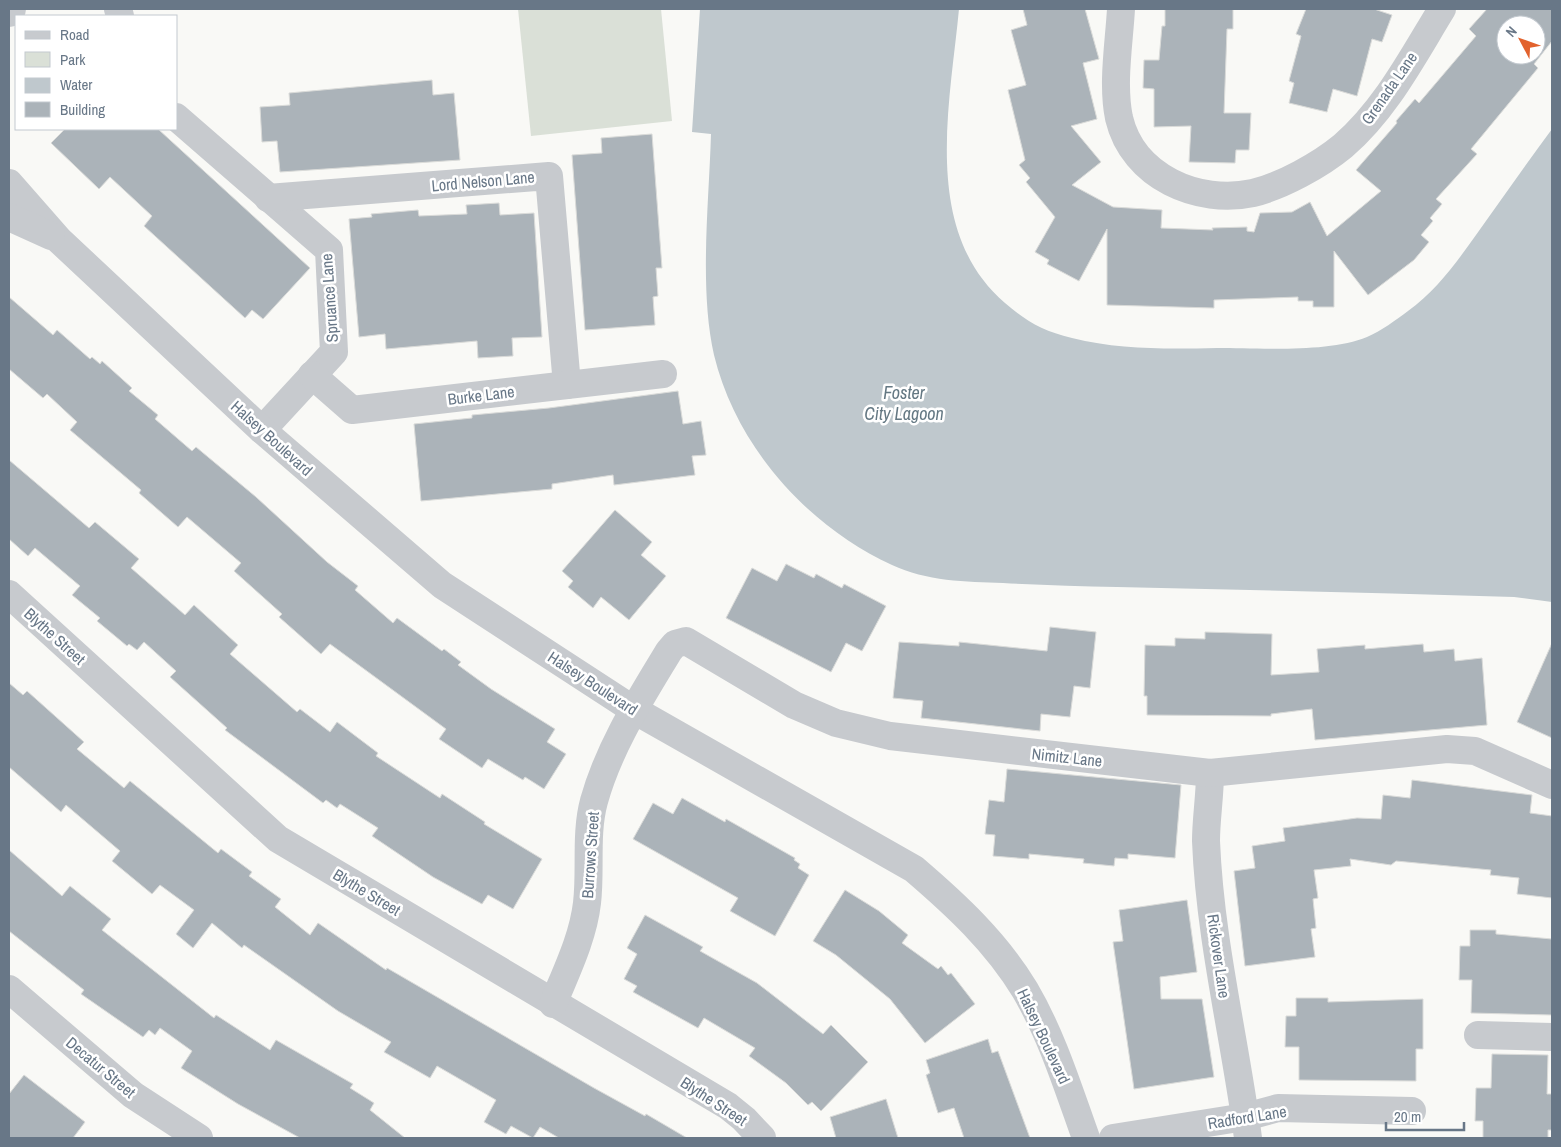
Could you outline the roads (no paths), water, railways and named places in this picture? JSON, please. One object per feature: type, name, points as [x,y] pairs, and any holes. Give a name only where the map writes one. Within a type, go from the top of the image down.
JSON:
[{"type":"street","points":[[9,13],[12,9]]},
{"type":"street","name":"Grenada Lane","points":[[1121,9],[1116,98],[1125,134],[1146,166],[1174,185],[1210,197],[1253,193],[1298,176],[1342,147],[1369,120],[1393,88],[1442,9]]},
{"type":"street","name":"Spruance Lane","points":[[178,118],[329,250],[334,352],[262,430]]},
{"type":"street","name":"Lord Nelson Lane","points":[[268,198],[548,176],[567,385]]},
{"type":"street","name":"Halsey Boulevard","points":[[9,183],[59,240],[262,430],[442,585],[634,710],[914,869],[950,900],[980,929],[1025,990],[1060,1062],[1086,1138]]},
{"type":"street","name":"Halsey Boulevard","points":[[9,217],[59,240]]},
{"type":"street","name":"Burke Lane","points":[[312,375],[352,410],[663,374]]},
{"type":"street","name":"Blythe Street","points":[[9,594],[278,839],[552,1004],[728,1106],[762,1138]]},
{"type":"street","name":"Nimitz Lane","points":[[634,710],[669,651],[675,644],[686,641],[745,678],[794,705],[836,723],[890,736],[1210,773],[1447,749],[1475,751],[1552,785]]},
{"type":"street","name":"Burrows Street","points":[[552,1004],[573,955],[587,904],[588,852],[594,802],[617,742],[634,710]]},
{"type":"street","name":"Rickover Lane","points":[[1210,773],[1206,840],[1211,895],[1222,984],[1247,1128]]},
{"type":"street","name":"Decatur Street","points":[[9,989],[133,1095],[199,1138]]},
{"type":"street","points":[[1478,1035],[1552,1037]]},
{"type":"street","name":"Radford Lane","points":[[1113,1138],[1247,1128],[1278,1108],[1412,1111]]},
{"type":"water","name":"Foster City Lagoon","points":[[700,9],[959,9],[947,125],[947,165],[951,204],[961,240],[979,274],[1005,303],[1021,316],[1052,332],[1108,345],[1163,348],[1314,348],[1351,342],[1372,335],[1393,322],[1428,295],[1445,276],[1552,129],[1552,602],[1514,597],[961,581],[918,574],[892,565],[861,549],[831,529],[779,480],[758,451],[739,421],[724,389],[714,355],[709,329],[706,274],[711,134],[692,132]]}]
